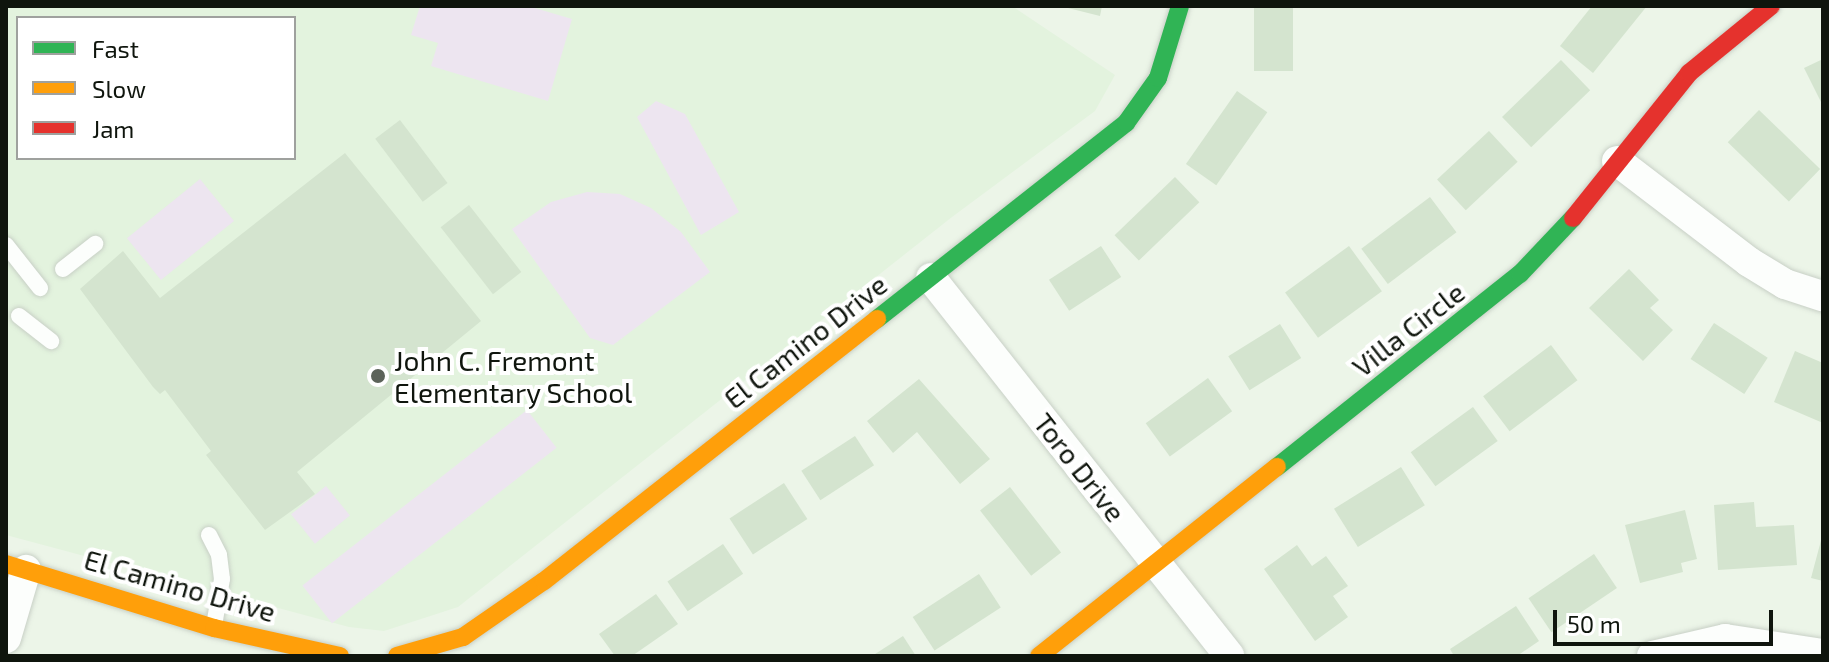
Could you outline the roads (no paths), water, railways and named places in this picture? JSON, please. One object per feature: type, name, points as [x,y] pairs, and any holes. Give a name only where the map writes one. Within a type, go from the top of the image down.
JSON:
[{"type":"street","name":"El Camino Drive","points":[[399,656],[443,646],[482,626],[1126,123],[1158,78],[1180,6]]},
{"type":"street","name":"Villa Circle","points":[[1039,656],[1509,283],[1583,207],[1689,73],[1771,6]]},
{"type":"street","points":[[1617,161],[1749,262],[1785,284],[1823,296]]},
{"type":"street","name":"Toro Drive","points":[[931,278],[1229,656]]},
{"type":"street","name":"El Camino Drive","points":[[16,567],[214,628],[340,656]]},
{"type":"street","points":[[6,638],[16,567]]},
{"type":"street","points":[[1652,656],[1725,639],[1823,654]]},
{"type":"lane","points":[[63,269],[95,244]]},
{"type":"lane","points":[[6,245],[40,288]]},
{"type":"lane","points":[[19,316],[51,341]]},
{"type":"lane","points":[[209,535],[219,555],[222,579],[214,628]]},
{"type":"place","name":"John C. Fremont Elementary School","points":[[378,376]]}]
